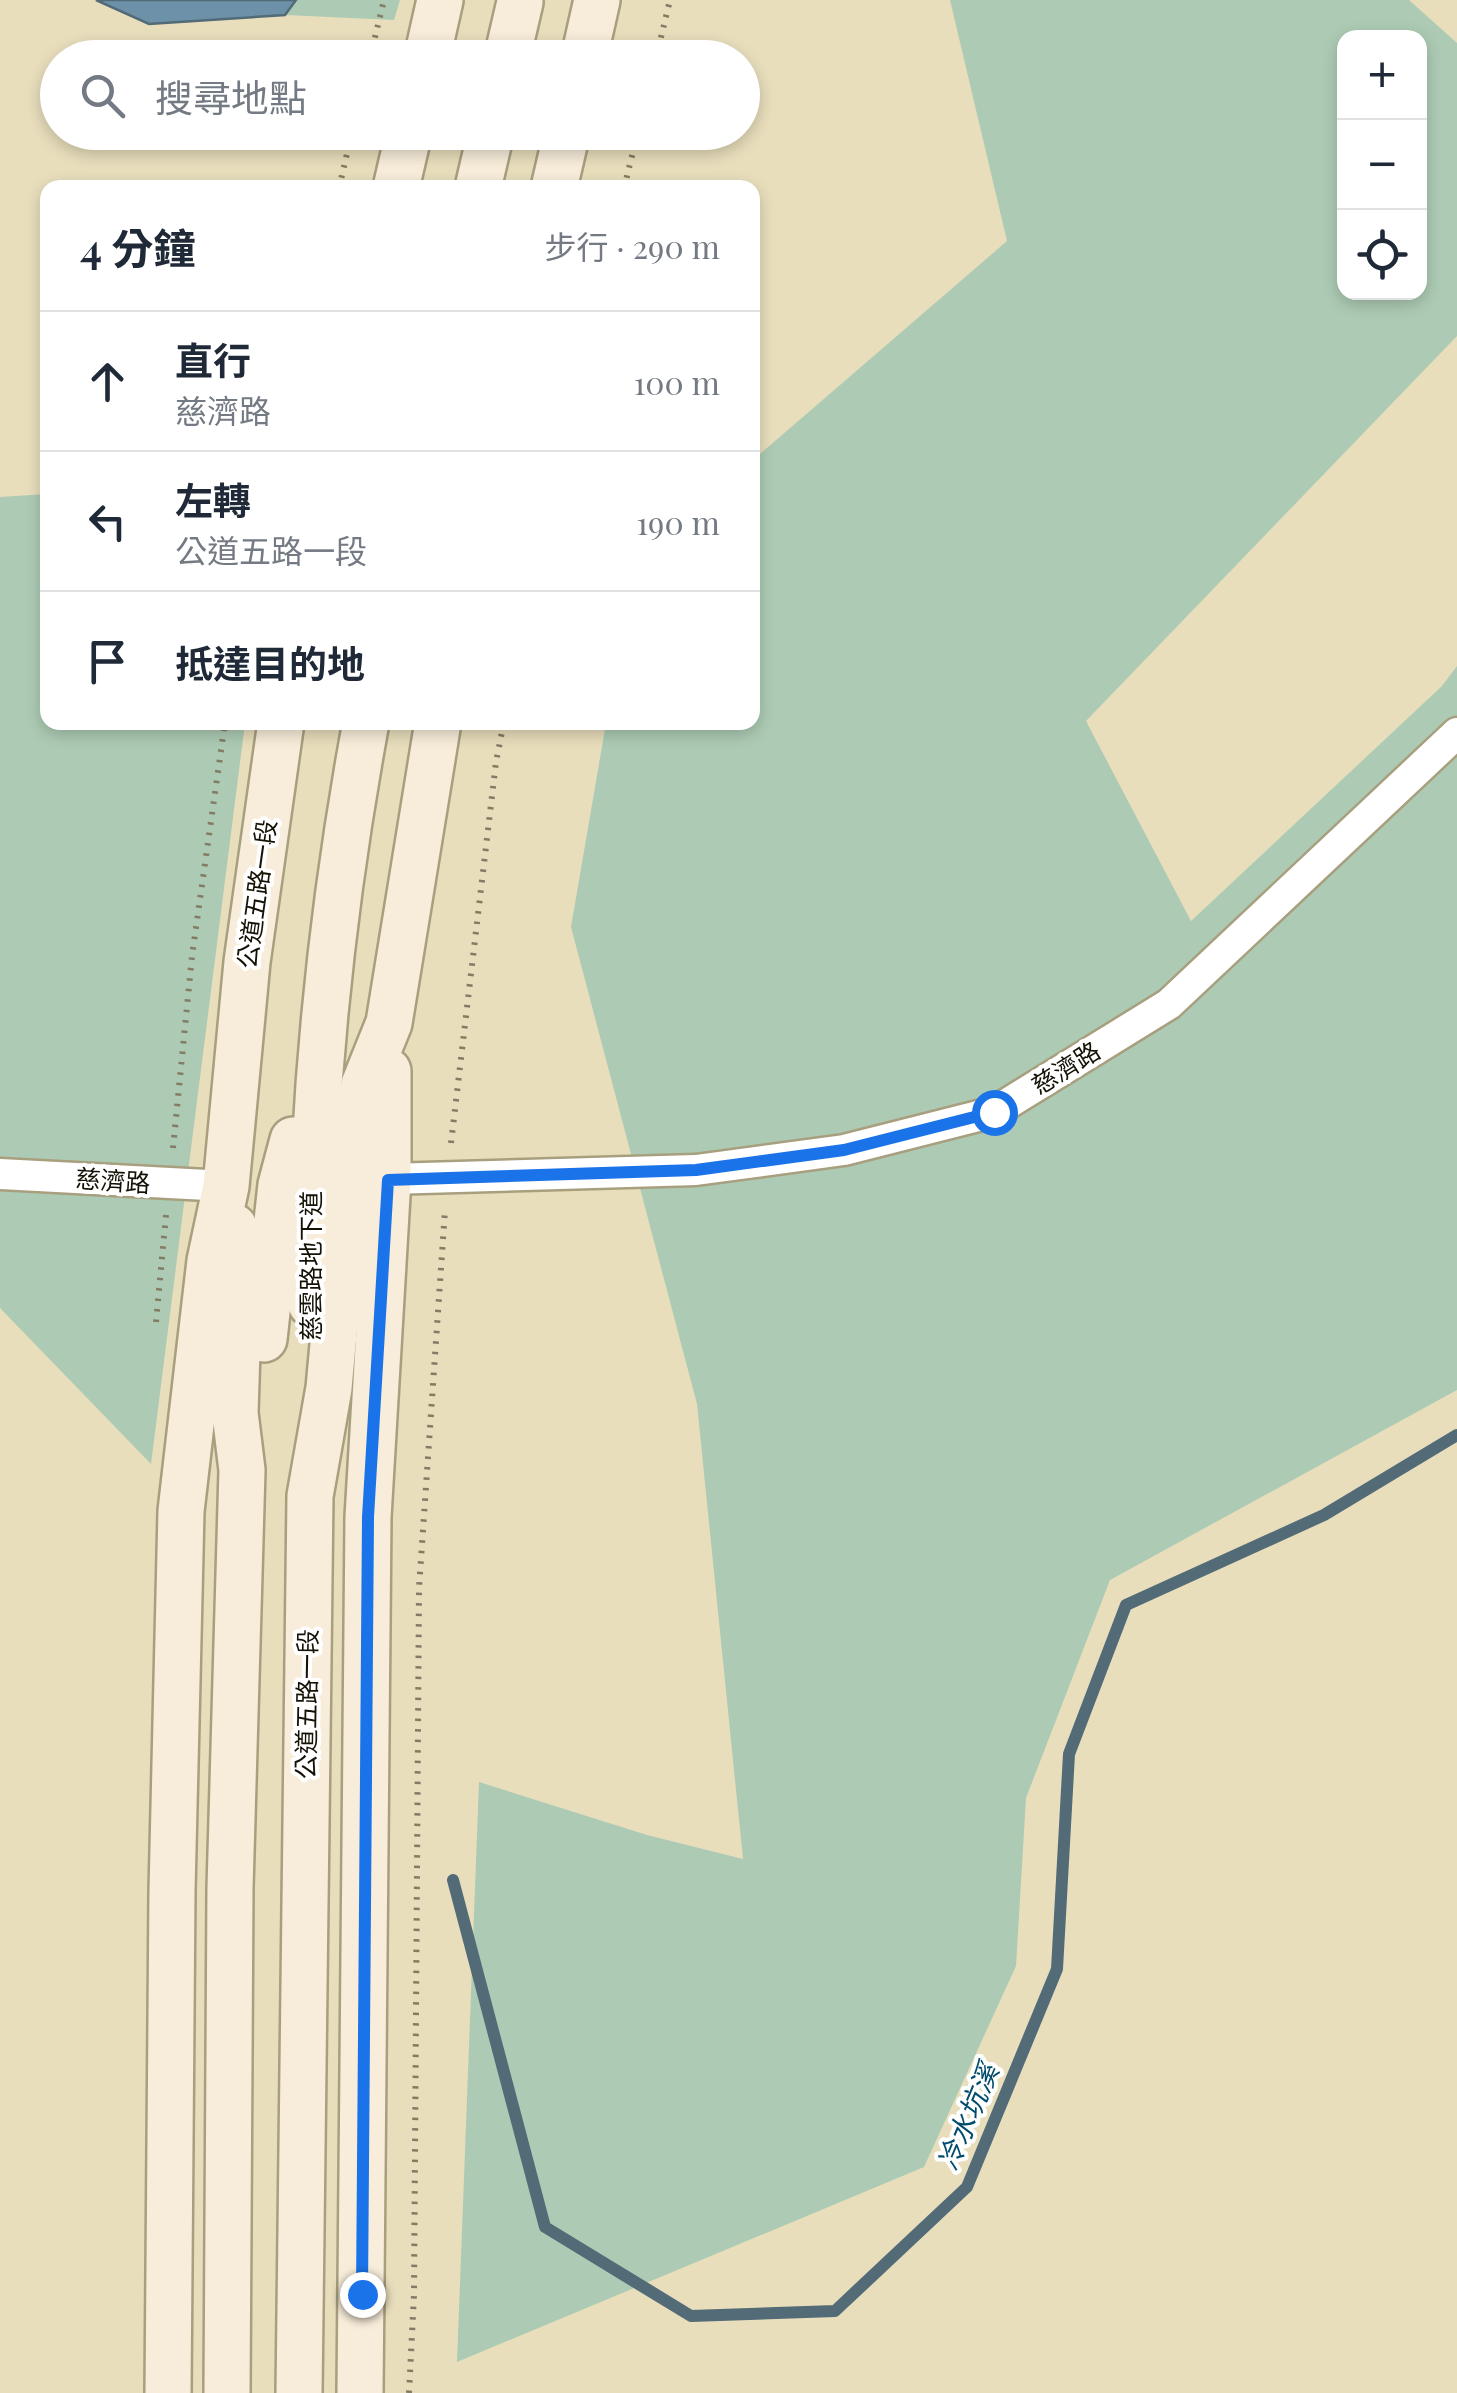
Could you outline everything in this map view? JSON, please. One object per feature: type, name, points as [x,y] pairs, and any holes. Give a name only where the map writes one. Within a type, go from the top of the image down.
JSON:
[{"type":"street","points":[[431,40],[440,0]]},
{"type":"street","points":[[588,40],[597,0]]},
{"type":"street","points":[[511,40],[520,2]]},
{"type":"street","points":[[398,180],[405,150]]},
{"type":"street","points":[[480,180],[486,150]]},
{"type":"street","points":[[556,180],[562,150]]},
{"type":"street","name":"公道五路一段","points":[[168,2393],[172,1891],[181,1511],[210,1261],[226,1186],[247,962],[280,730]]},
{"type":"street","name":"慈雲路地下道","points":[[310,1496],[311,1183],[320,1036],[365,730]]},
{"type":"street","name":"公道五路一段","points":[[360,2393],[368,1517],[388,1180],[388,1023],[437,730]]},
{"type":"street","name":"慈濟路","points":[[388,1180],[696,1170],[844,1150],[994,1112],[1169,1004],[1457,733]]},
{"type":"street","name":"公道五路一段","points":[[299,2393],[310,1496],[329,1388],[348,1181],[364,1085],[388,1023]]},
{"type":"street","name":"慈雲路地下道","points":[[242,1470],[259,1389],[281,1184],[320,1036]]},
{"type":"street","name":"慈濟路","points":[[0,1174],[226,1186]]},
{"type":"street","name":"公道五路一段","points":[[226,1186],[240,1258],[235,1413],[242,1470],[230,1888],[227,2393]]},
{"type":"path","points":[[374,40],[384,0]]},
{"type":"path","points":[[660,40],[670,0]]},
{"type":"path","points":[[341,180],[348,150]]},
{"type":"path","points":[[626,180],[634,150]]},
{"type":"path","points":[[409,2393],[414,2276],[419,1588],[448,1177],[502,730]]},
{"type":"green space","points":[[296,0],[400,0],[394,20],[285,15]]},
{"type":"green space","points":[[950,0],[1409,0],[1457,43],[1457,336],[1086,721],[1191,921],[1442,686],[1457,666],[1457,1390],[1110,1580],[1026,1798],[1016,1966],[924,2167],[457,2362],[479,1782],[647,1835],[743,1859],[697,1404],[571,927],[605,730],[760,730],[760,454],[1007,241]]},
{"type":"green space","points":[[40,494],[40,730],[244,730],[151,1464],[0,1308],[0,497]]},
{"type":"water","points":[[96,0],[296,0],[285,15],[149,24]]},
{"type":"waterway","name":"冷水坑溪","points":[[453,1880],[545,2227],[691,2316],[835,2311],[967,2187],[1057,1969],[1069,1754],[1126,1605],[1324,1515],[1457,1435]]},
{"type":"route","points":[[362,2294],[368,1517],[388,1180],[696,1170],[844,1150],[994,1112]]}]
